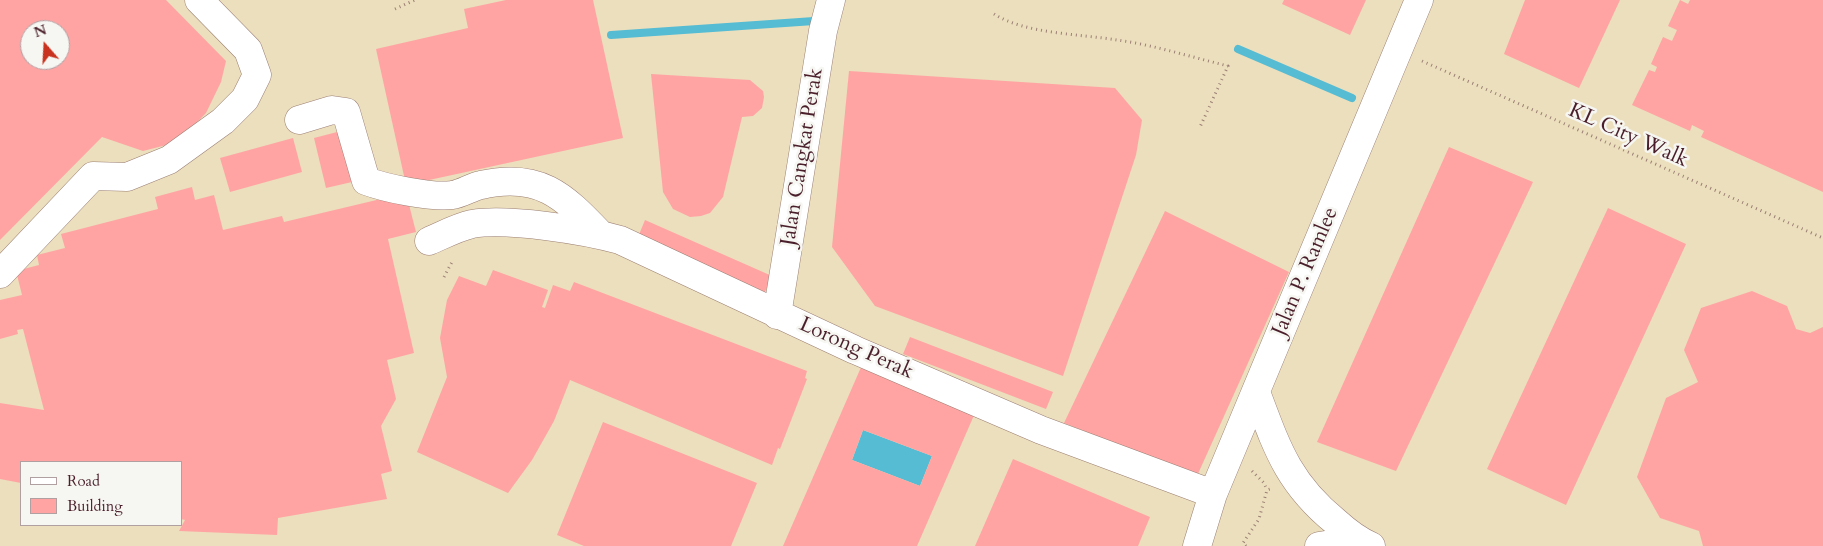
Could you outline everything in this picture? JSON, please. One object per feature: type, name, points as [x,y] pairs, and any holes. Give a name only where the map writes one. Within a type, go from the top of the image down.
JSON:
[{"type":"street","points":[[0,274],[93,176],[127,178],[170,160],[223,121],[245,99],[257,75],[248,50],[198,0]]},
{"type":"street","name":"Jalan Cangkat Perak","points":[[777,315],[823,31],[831,0]]},
{"type":"street","name":"Jalan P. Ramlee","points":[[1197,546],[1213,494],[1419,0]]},
{"type":"street","points":[[299,120],[332,110],[346,112],[366,181],[384,188],[451,195],[480,185],[516,180],[533,183],[552,191],[573,206],[600,234]]},
{"type":"street","name":"Lorong Perak","points":[[451,195],[422,243],[472,224],[548,227],[600,234],[620,240],[777,315],[1041,430],[1213,494]]},
{"type":"street","points":[[1256,392],[1278,452],[1291,476],[1320,509],[1364,543]]},
{"type":"street","points":[[1319,546],[1364,543]]},
{"type":"path","points":[[395,8],[415,0]]},
{"type":"path","points":[[994,14],[1003,20],[1057,33],[1118,40],[1228,66],[1200,128]]},
{"type":"path","name":"KL City Walk","points":[[1421,61],[1823,238]]},
{"type":"path","points":[[1244,544],[1259,518],[1267,490],[1264,483],[1250,470]]},
{"type":"path","points":[[1267,490],[1273,487]]},
{"type":"water","points":[[863,430],[932,456],[920,486],[852,460]]},
{"type":"building","points":[[0,0],[166,0],[226,61],[221,82],[206,113],[178,142],[143,151],[102,137],[0,240]]},
{"type":"building","points":[[506,0],[593,0],[623,138],[406,185],[376,49],[468,28],[464,9]]},
{"type":"building","points":[[1284,0],[1366,0],[1350,35],[1282,4]]},
{"type":"building","points":[[1525,0],[1620,0],[1579,88],[1504,54]]},
{"type":"building","points":[[1680,0],[1688,4],[1690,0],[1823,0],[1823,192],[1701,137],[1704,131],[1692,125],[1690,131],[1632,105],[1649,70],[1655,72],[1657,67],[1651,64],[1663,37],[1672,41],[1677,30],[1668,26]]},
{"type":"building","points":[[849,71],[1115,88],[1142,120],[1136,155],[1063,376],[875,306],[832,247]]},
{"type":"building","points":[[651,74],[750,80],[763,91],[762,108],[753,116],[742,117],[723,197],[710,213],[690,217],[673,209],[663,192]]},
{"type":"building","points":[[341,131],[352,182],[326,188],[314,138]]},
{"type":"building","points":[[293,138],[302,172],[230,192],[220,158]]},
{"type":"building","points":[[1449,147],[1533,182],[1396,471],[1317,442]]},
{"type":"building","points":[[192,187],[195,200],[214,195],[223,230],[282,216],[284,222],[406,193],[416,232],[388,239],[414,353],[387,360],[396,399],[381,426],[392,471],[381,474],[387,499],[278,518],[277,535],[179,531],[185,520],[182,519],[182,461],[20,461],[20,483],[0,479],[0,403],[44,410],[23,329],[17,330],[18,334],[0,339],[0,300],[22,295],[16,271],[39,265],[37,255],[65,248],[61,234],[158,209],[155,197]]},
{"type":"building","points":[[1608,208],[1686,244],[1566,505],[1487,469]]},
{"type":"building","points":[[1165,211],[1289,272],[1197,476],[1064,423]]},
{"type":"building","points":[[645,220],[772,276],[765,292],[638,237]]},
{"type":"building","points":[[493,270],[548,290],[542,307],[545,308],[553,285],[570,291],[574,282],[807,371],[805,378],[807,379],[772,465],[570,380],[554,421],[532,460],[508,493],[417,452],[447,377],[440,338],[447,300],[459,276],[486,286]]},
{"type":"building","points":[[1752,291],[1787,306],[1796,329],[1810,333],[1823,327],[1823,546],[1703,546],[1699,531],[1660,518],[1637,477],[1666,398],[1698,382],[1684,350],[1701,308]]},
{"type":"building","points":[[910,337],[1053,392],[1046,409],[903,354]]},
{"type":"building","points":[[862,365],[975,413],[917,546],[783,546]],"holes":[[[863,430],[932,456],[920,486],[852,460]]]},
{"type":"building","points":[[603,422],[757,483],[731,546],[584,546],[557,535]]},
{"type":"building","points":[[1013,459],[1150,517],[1138,546],[975,546]]},
{"type":"waterway","points":[[611,35],[814,21]]},
{"type":"waterway","points":[[1238,49],[1352,98]]}]
